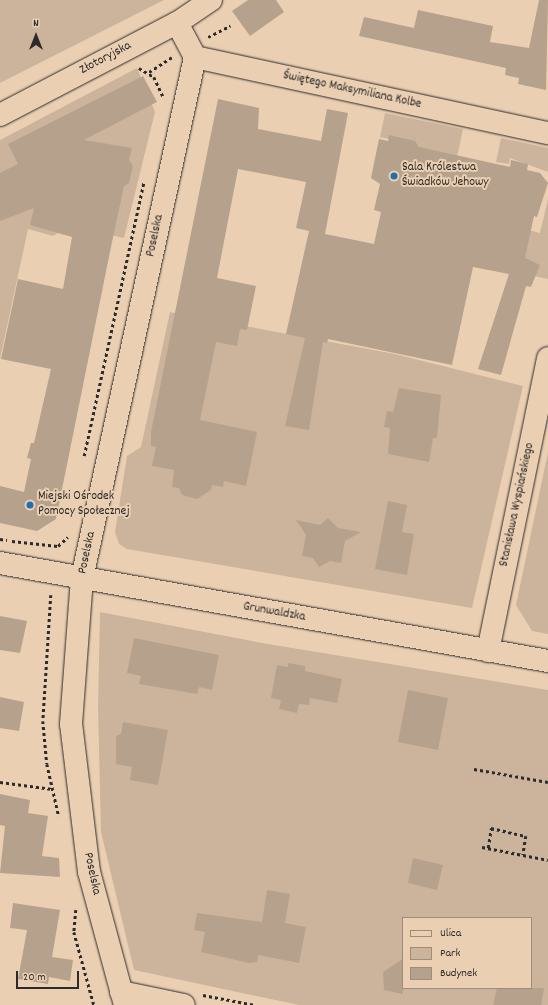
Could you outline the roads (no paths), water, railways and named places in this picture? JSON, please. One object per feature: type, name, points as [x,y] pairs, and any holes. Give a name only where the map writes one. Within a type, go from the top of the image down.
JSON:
[{"type":"street","name":"Złotoryjska","points":[[0,115],[177,23],[211,0]]},
{"type":"street","points":[[177,23],[195,57]]},
{"type":"street","name":"Świętego Maksymiliana Kolbe","points":[[195,57],[548,133]]},
{"type":"street","name":"Poselska","points":[[123,998],[89,872],[77,793],[71,724],[82,578],[195,57]]},
{"type":"street","name":"Stanisława Wyspiańskiego","points":[[488,651],[548,358]]},
{"type":"street","name":"Grunwaldzka","points":[[0,563],[548,661]]},
{"type":"street","points":[[123,998],[190,999]]},
{"type":"place","name":"Sala Królestwa Świadków Jehowy","points":[[394,176]]},
{"type":"place","name":"Miejski Ośrodek Pomocy Społecznej","points":[[30,505]]}]
